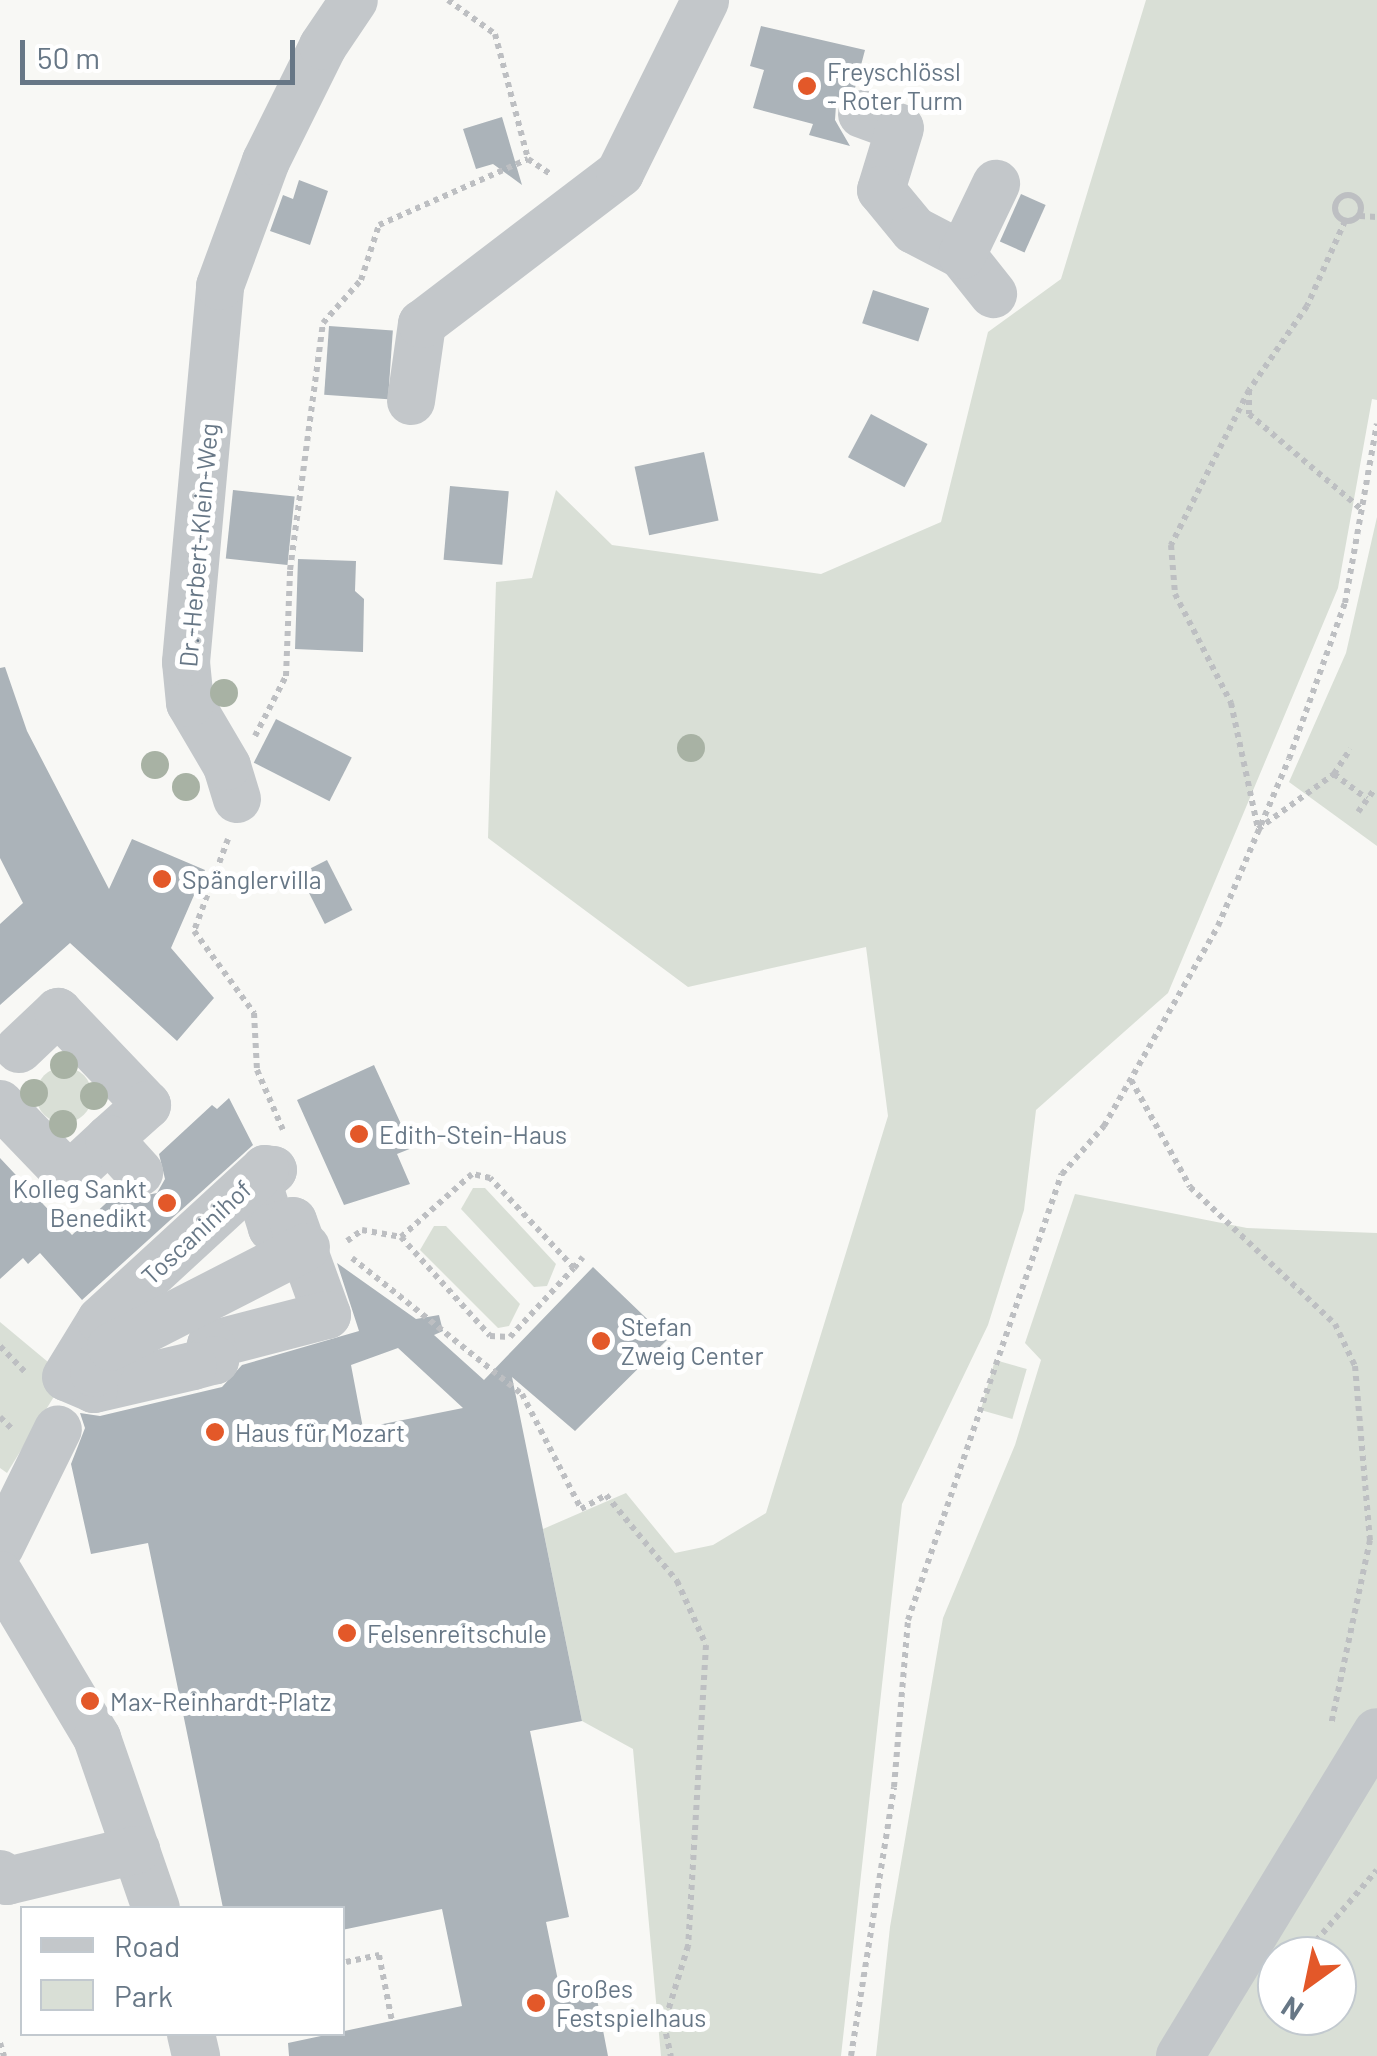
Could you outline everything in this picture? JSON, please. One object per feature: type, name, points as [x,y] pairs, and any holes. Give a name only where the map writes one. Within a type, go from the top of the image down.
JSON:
[{"type":"street","name":"Dr.-Herbert-Klein-Weg","points":[[237,799],[227,766],[190,703],[186,662],[220,286],[266,161],[323,46],[354,0]]},
{"type":"street","points":[[411,402],[422,324],[627,164],[706,0]]},
{"type":"street","points":[[862,114],[900,128],[882,190],[914,230],[962,255],[993,294]]},
{"type":"street","points":[[962,255],[996,184]]},
{"type":"street","points":[[0,1104],[68,1176],[124,1156],[147,1105],[58,1012],[6,1049]]},
{"type":"street","name":"Toscaninihof","points":[[264,1169],[273,1170],[258,1183],[272,1228],[292,1221],[306,1247],[221,1286],[111,1346],[87,1384],[66,1377],[101,1320],[194,1234],[264,1169]]},
{"type":"street","points":[[194,1234],[221,1286]]},
{"type":"street","points":[[87,1384],[94,1389],[216,1360],[211,1345],[327,1315],[306,1247]]},
{"type":"street","points":[[0,1548],[58,1430]]},
{"type":"street","points":[[0,1575],[97,1738],[155,1906]]},
{"type":"street","points":[[1180,2056],[1377,1732]]},
{"type":"street","points":[[0,1874],[7,1880],[136,1850]]},
{"type":"path","points":[[448,0],[495,34],[528,159],[553,177],[627,164]]},
{"type":"path","points":[[288,1140],[257,1070],[254,1013],[194,932],[237,799],[244,758],[286,676],[290,570],[324,323],[362,280],[378,225],[528,159]]},
{"type":"path","points":[[1346,221],[1334,210],[1347,194],[1362,206],[1360,216]]},
{"type":"path","points":[[1258,830],[1231,703],[1175,594],[1170,566],[1185,511],[1249,390],[1307,306],[1346,221],[1377,216]]},
{"type":"path","points":[[1249,390],[1250,414],[1362,510]]},
{"type":"path","points":[[851,2056],[894,1788],[908,1620],[1062,1174],[1104,1126],[1218,926],[1258,830],[1345,604],[1377,424]]},
{"type":"path","points":[[1258,830],[1334,774],[1350,749]]},
{"type":"path","points":[[1334,774],[1367,799]]},
{"type":"path","points":[[1358,812],[1375,789]]},
{"type":"path","points":[[1130,1079],[1190,1187],[1336,1324],[1355,1366],[1370,1540],[1326,1746]]},
{"type":"path","points":[[401,1238],[472,1174],[490,1178],[574,1268]]},
{"type":"path","points":[[583,1257],[510,1337],[490,1336],[401,1238],[362,1230],[334,1245],[522,1394],[581,1509],[606,1495],[678,1582],[706,1645],[688,1946],[664,2024],[671,2056]]},
{"type":"path","points":[[1320,1936],[1377,1870]]},
{"type":"path","points":[[346,1962],[379,1955],[392,2020]]},
{"type":"path","points":[[0,2043],[4,2056]]},
{"type":"green space","points":[[1146,0],[1377,0],[1377,400],[1372,399],[1338,588],[1168,993],[1036,1110],[1024,1210],[988,1325],[902,1504],[841,2056],[661,2056],[633,1749],[582,1721],[543,1529],[626,1493],[675,1553],[713,1545],[766,1513],[888,1116],[866,947],[688,987],[488,838],[496,582],[532,578],[556,490],[612,545],[821,574],[941,522],[988,332],[1061,279]]},
{"type":"green space","points":[[1377,517],[1377,846],[1289,782],[1346,653]]},
{"type":"green space","points":[[64,1067],[84,1075],[92,1095],[84,1115],[64,1123],[44,1115],[36,1095],[44,1075]]},
{"type":"green space","points":[[473,1188],[485,1188],[556,1264],[547,1286],[534,1287],[461,1209]]},
{"type":"green space","points":[[1075,1194],[1247,1228],[1377,1233],[1377,2056],[876,2056],[890,1927],[943,1618],[1015,1445],[1041,1360],[1025,1343]]},
{"type":"green space","points":[[434,1226],[446,1226],[520,1304],[509,1326],[498,1328],[420,1250]]},
{"type":"green space","points":[[0,1322],[66,1377],[7,1473],[0,1468]]},
{"type":"green space","points":[[995,1360],[1027,1369],[1012,1419],[981,1410]]},
{"type":"building","name":"Freyschlössl - Roter Turm","points":[[761,26],[865,50],[855,88],[836,105],[835,120],[850,146],[809,135],[813,124],[753,108],[764,70],[750,66]]},
{"type":"building","points":[[502,117],[522,185],[493,164],[476,169],[463,129]]},
{"type":"building","points":[[299,180],[328,191],[310,245],[270,231],[283,195],[293,199]]},
{"type":"building","points":[[1021,194],[1046,205],[1025,252],[1000,242]]},
{"type":"building","points":[[873,290],[929,308],[918,342],[862,323]]},
{"type":"building","points":[[329,326],[393,330],[388,399],[324,395]]},
{"type":"building","points":[[871,414],[928,444],[905,487],[848,457]]},
{"type":"building","points":[[704,452],[719,520],[649,535],[635,467]]},
{"type":"building","points":[[450,486],[509,491],[502,565],[444,560]]},
{"type":"building","points":[[233,490],[295,496],[287,565],[226,559]]},
{"type":"building","points":[[298,559],[356,561],[355,591],[364,599],[363,652],[295,649]]},
{"type":"building","points":[[5,667],[27,731],[109,889],[132,839],[205,870],[171,948],[214,998],[177,1041],[70,943],[0,1005],[0,924],[23,903],[0,858],[0,668]]},
{"type":"building","points":[[276,719],[352,758],[329,801],[254,763]]},
{"type":"building","points":[[327,860],[352,910],[325,924],[299,874]]},
{"type":"building","name":"Edith-Stein-Haus","points":[[374,1065],[412,1148],[397,1154],[410,1184],[344,1205],[297,1100]]},
{"type":"building","name":"Kolleg Sankt Benedikt","points":[[229,1098],[253,1145],[82,1300],[40,1253],[28,1264],[23,1258],[0,1279],[0,1158],[72,1235],[119,1191],[132,1198],[157,1193],[165,1179],[159,1154],[212,1105],[217,1109]]},
{"type":"building","points":[[337,1263],[416,1319],[439,1315],[443,1331],[434,1335],[484,1380],[593,1267],[668,1339],[575,1431],[512,1377],[582,1721],[530,1731],[569,1917],[546,1922],[562,2000],[596,1994],[608,2056],[289,2056],[288,2043],[345,2036],[345,2031],[462,2006],[442,1909],[345,1929],[345,1906],[223,1906],[148,1543],[91,1554],[71,1464],[85,1428],[80,1413],[100,1416],[222,1387],[242,1365],[359,1331]],"holes":[[[398,1348],[463,1408],[363,1428],[351,1365]]]},
{"type":"place","name":"Freyschlössl - Roter Turm","points":[[807,86]]},
{"type":"place","name":"Spänglervilla","points":[[162,879]]},
{"type":"place","name":"Edith-Stein-Haus","points":[[359,1134]]},
{"type":"place","name":"Kolleg Sankt Benedikt","points":[[167,1203]]},
{"type":"place","name":"Stefan Zweig Center","points":[[601,1341]]},
{"type":"place","name":"Haus für Mozart","points":[[215,1432]]},
{"type":"place","name":"Felsenreitschule","points":[[347,1633]]},
{"type":"place","name":"Max-Reinhardt-Platz","points":[[90,1701]]},
{"type":"place","name":"Großes Festspielhaus","points":[[536,2003]]}]
